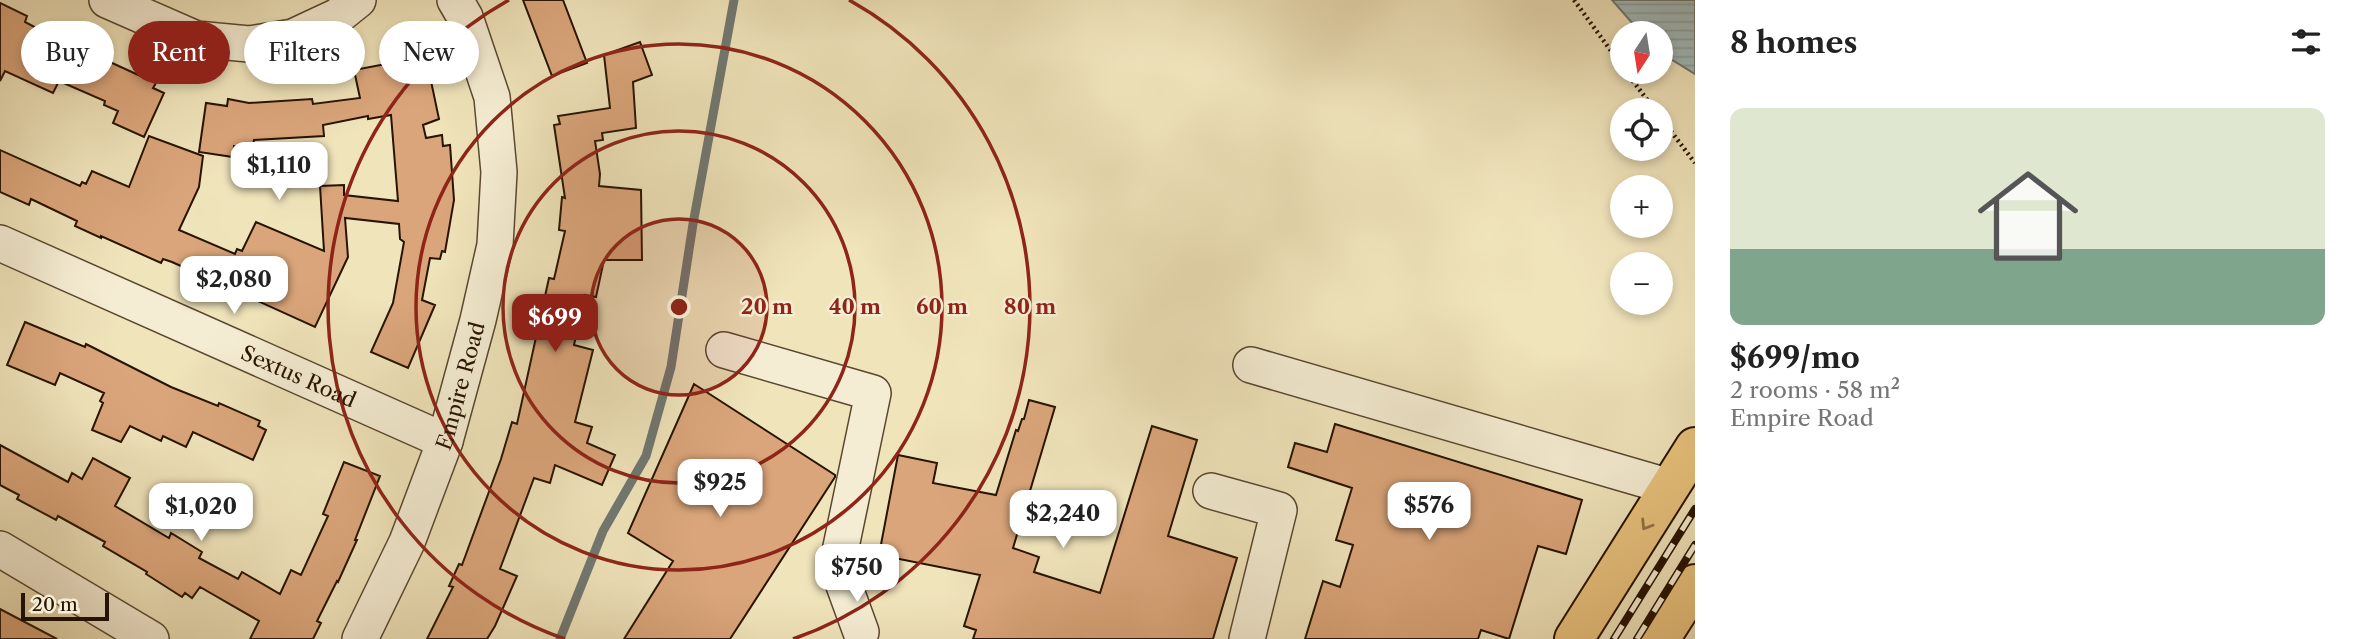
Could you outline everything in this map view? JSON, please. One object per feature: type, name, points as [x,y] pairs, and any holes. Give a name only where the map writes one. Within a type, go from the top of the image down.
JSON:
[{"type":"main road","points":[[1574,639],[1695,447]]},
{"type":"main road","points":[[1660,639],[1695,584]]},
{"type":"street","points":[[107,0],[196,39],[249,44],[293,37],[338,16],[358,0]]},
{"type":"street","name":"Empire Road","points":[[360,639],[407,542],[445,441],[495,245],[499,172],[492,97],[465,17],[455,0]]},
{"type":"street","name":"Sextus Road","points":[[0,243],[445,441]]},
{"type":"street","points":[[724,350],[873,393],[837,566],[863,637]]},
{"type":"street","points":[[1251,365],[1670,487]]},
{"type":"street","points":[[1211,491],[1279,510],[1247,639]]},
{"type":"street","points":[[0,549],[150,639]]},
{"type":"path","points":[[1574,0],[1610,50]]},
{"type":"path","points":[[1635,84],[1646,98]]},
{"type":"path","points":[[1673,134],[1695,163]]},
{"type":"water","points":[[1612,0],[1695,0],[1695,74],[1673,60],[1673,21],[1630,21]]},
{"type":"building","points":[[523,0],[563,0],[587,63],[552,76]]},
{"type":"building","points":[[0,3],[27,16],[25,21],[21,21],[21,78],[5,71],[0,81]]},
{"type":"building","points":[[640,42],[652,75],[633,82],[636,128],[602,133],[603,140],[595,141],[599,186],[641,190],[642,260],[604,260],[596,297],[585,295],[574,345],[593,350],[575,422],[592,427],[587,443],[615,455],[602,485],[555,465],[550,483],[534,478],[500,569],[517,576],[487,639],[427,639],[453,587],[449,586],[459,564],[462,565],[512,422],[517,424],[549,278],[554,279],[565,231],[559,230],[562,197],[565,198],[554,125],[560,124],[558,116],[610,108],[604,55]]},
{"type":"building","points":[[114,64],[128,70],[128,84],[155,84],[153,88],[164,93],[144,137],[113,123],[118,111],[104,105],[105,101],[66,84],[114,84]]},
{"type":"building","points":[[379,65],[379,84],[432,84],[439,119],[423,125],[426,138],[442,135],[443,146],[450,145],[454,200],[445,252],[442,251],[440,259],[430,258],[422,300],[435,305],[408,368],[371,352],[393,303],[404,242],[400,239],[399,224],[345,218],[348,257],[315,327],[172,262],[163,259],[161,263],[101,238],[75,226],[77,221],[31,199],[29,205],[0,192],[0,150],[80,186],[82,182],[86,184],[92,171],[129,187],[149,136],[203,156],[199,187],[179,230],[235,254],[237,249],[242,251],[256,222],[324,251],[320,186],[344,185],[344,195],[398,201],[391,115],[368,119],[368,116],[323,125],[324,136],[254,140],[252,148],[234,146],[233,157],[199,152],[206,103],[227,106],[228,99],[249,103],[312,99],[313,104],[360,98],[357,84],[365,84],[365,68]]},
{"type":"building","points":[[33,84],[58,84],[53,93]]},
{"type":"building","points":[[25,322],[85,347],[86,344],[171,387],[218,406],[219,403],[260,421],[258,426],[266,430],[253,460],[193,432],[186,447],[163,436],[161,441],[130,426],[121,442],[92,430],[103,403],[100,401],[104,393],[60,373],[55,385],[7,365]]},
{"type":"building","points":[[694,384],[835,477],[730,639],[624,639],[673,561],[628,533]]},
{"type":"building","points":[[1029,400],[1055,407],[1013,548],[1039,557],[1034,572],[1100,593],[1152,426],[1197,440],[1168,536],[1237,558],[1213,639],[973,639],[976,630],[964,626],[980,575],[879,555],[898,455],[937,463],[933,483],[996,495],[1016,430],[1018,431],[1024,419]]},
{"type":"building","points":[[1335,424],[1582,500],[1566,554],[1538,546],[1509,639],[1481,630],[1478,639],[1305,639],[1323,581],[1340,587],[1353,545],[1336,540],[1352,488],[1288,467],[1295,443],[1327,452]]},
{"type":"building","points":[[0,445],[68,482],[72,473],[82,479],[93,458],[130,478],[115,506],[169,538],[171,533],[202,552],[199,558],[238,579],[242,572],[280,594],[291,570],[301,575],[328,516],[323,514],[344,462],[380,476],[357,540],[317,621],[321,623],[313,639],[250,639],[259,621],[200,587],[192,598],[185,593],[182,597],[103,546],[105,542],[58,516],[56,520],[17,499],[19,495],[0,485]]},
{"type":"building","points":[[0,609],[57,639],[0,639]]},
{"type":"waterway","points":[[560,639],[603,531],[646,456],[671,367],[693,224],[734,0]]},
{"type":"railway","points":[[1614,639],[1695,509]]},
{"type":"railway","points":[[1637,639],[1695,545]]}]
